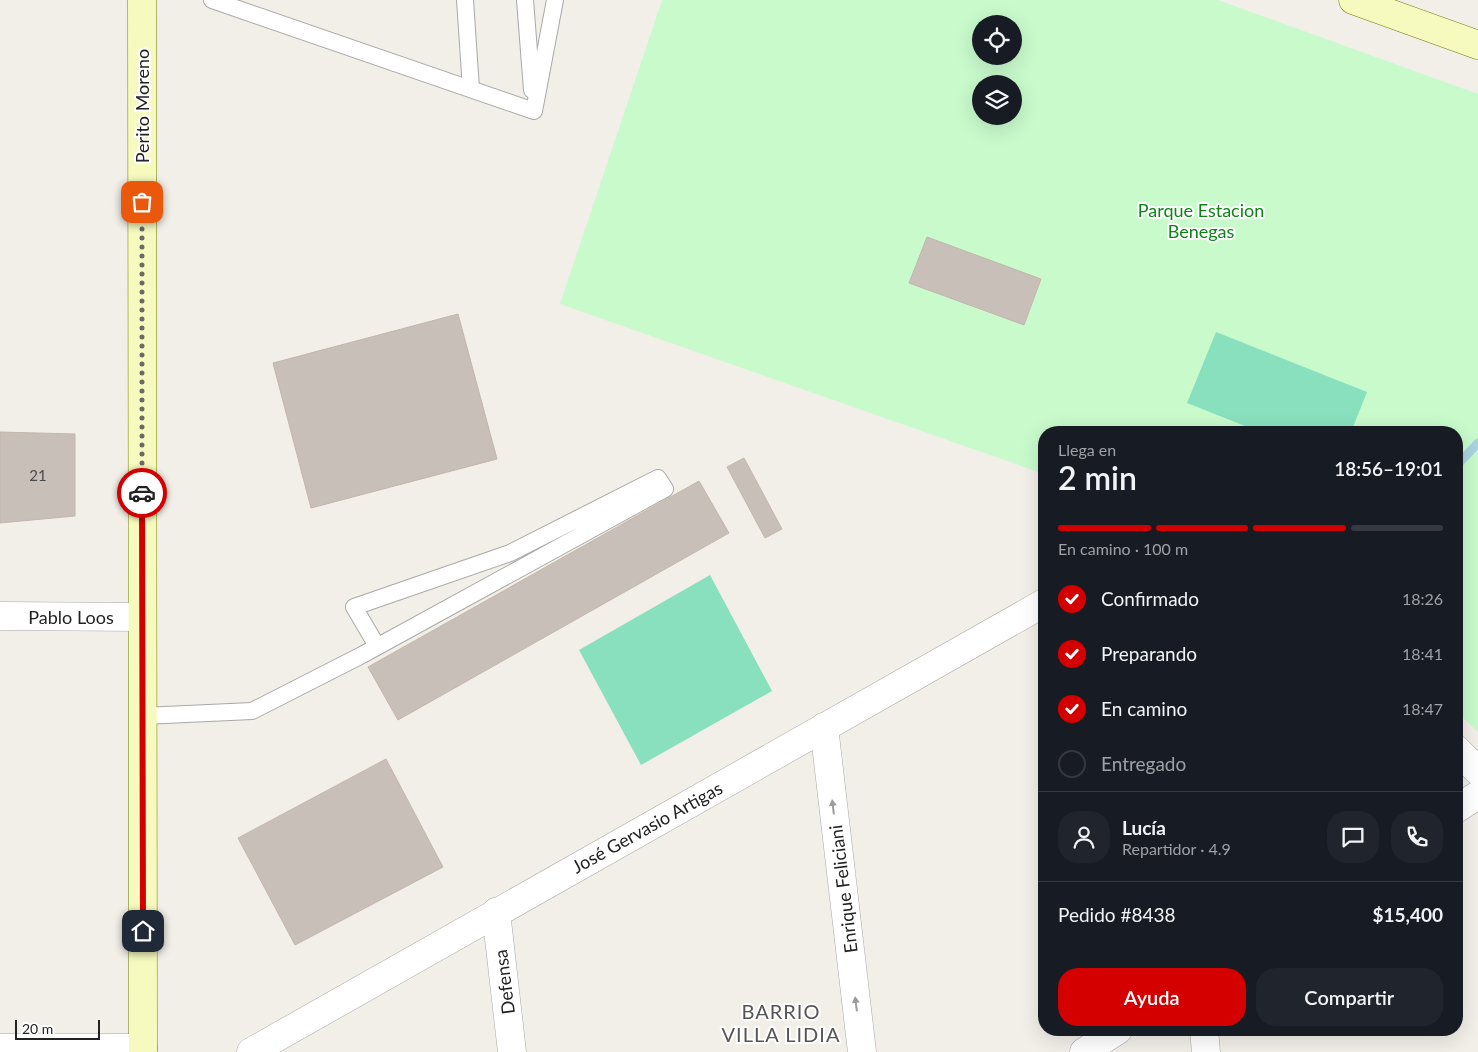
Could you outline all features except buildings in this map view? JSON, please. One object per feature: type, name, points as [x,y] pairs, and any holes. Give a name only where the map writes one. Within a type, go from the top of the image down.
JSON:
[{"type":"main road","name":"Perito Moreno","points":[[142,0],[143,1050]]},
{"type":"main road","points":[[1353,0],[1393,7],[1478,45]]},
{"type":"street","name":"José Gervasio Artigas","points":[[251,1052],[1038,606]]},
{"type":"street","name":"Pablo Loos","points":[[0,616],[142,617]]},
{"type":"street","name":"Enrique Feliciani","points":[[824,727],[862,1052]]},
{"type":"street","points":[[1463,756],[1478,771]]},
{"type":"street","points":[[1463,805],[1478,795]]},
{"type":"street","name":"Defensa","points":[[496,912],[512,1052]]},
{"type":"street","points":[[1084,1052],[1109,1036]]},
{"type":"street","points":[[1205,1036],[1206,1052]]},
{"type":"street","points":[[0,1048],[143,1050]]},
{"type":"lane","points":[[212,0],[534,111]]},
{"type":"lane","points":[[465,0],[471,89]]},
{"type":"lane","points":[[525,0],[534,111]]},
{"type":"lane","points":[[534,111],[555,0]]},
{"type":"lane","points":[[143,716],[252,711],[377,646],[665,489],[658,478],[510,553],[354,607],[377,646]]},
{"type":"green space","name":"Parque Estacion Benegas","points":[[662,0],[1218,0],[1478,94],[1478,732],[1463,718],[1463,426],[1038,426],[1038,472],[560,304]]},
{"type":"green space","points":[[1216,332],[1367,392],[1353,426],[1245,426],[1187,403]]},
{"type":"green space","points":[[710,575],[772,691],[641,765],[579,650]]},
{"type":"waterway","points":[[1463,459],[1478,443]]},
{"type":"way so far","points":[[142,202],[142,493]]},
{"type":"district","name":"BARRIO VILLA LIDIA","points":[[781,1022]]},
{"type":"route","points":[[142,493],[143,931]]}]
